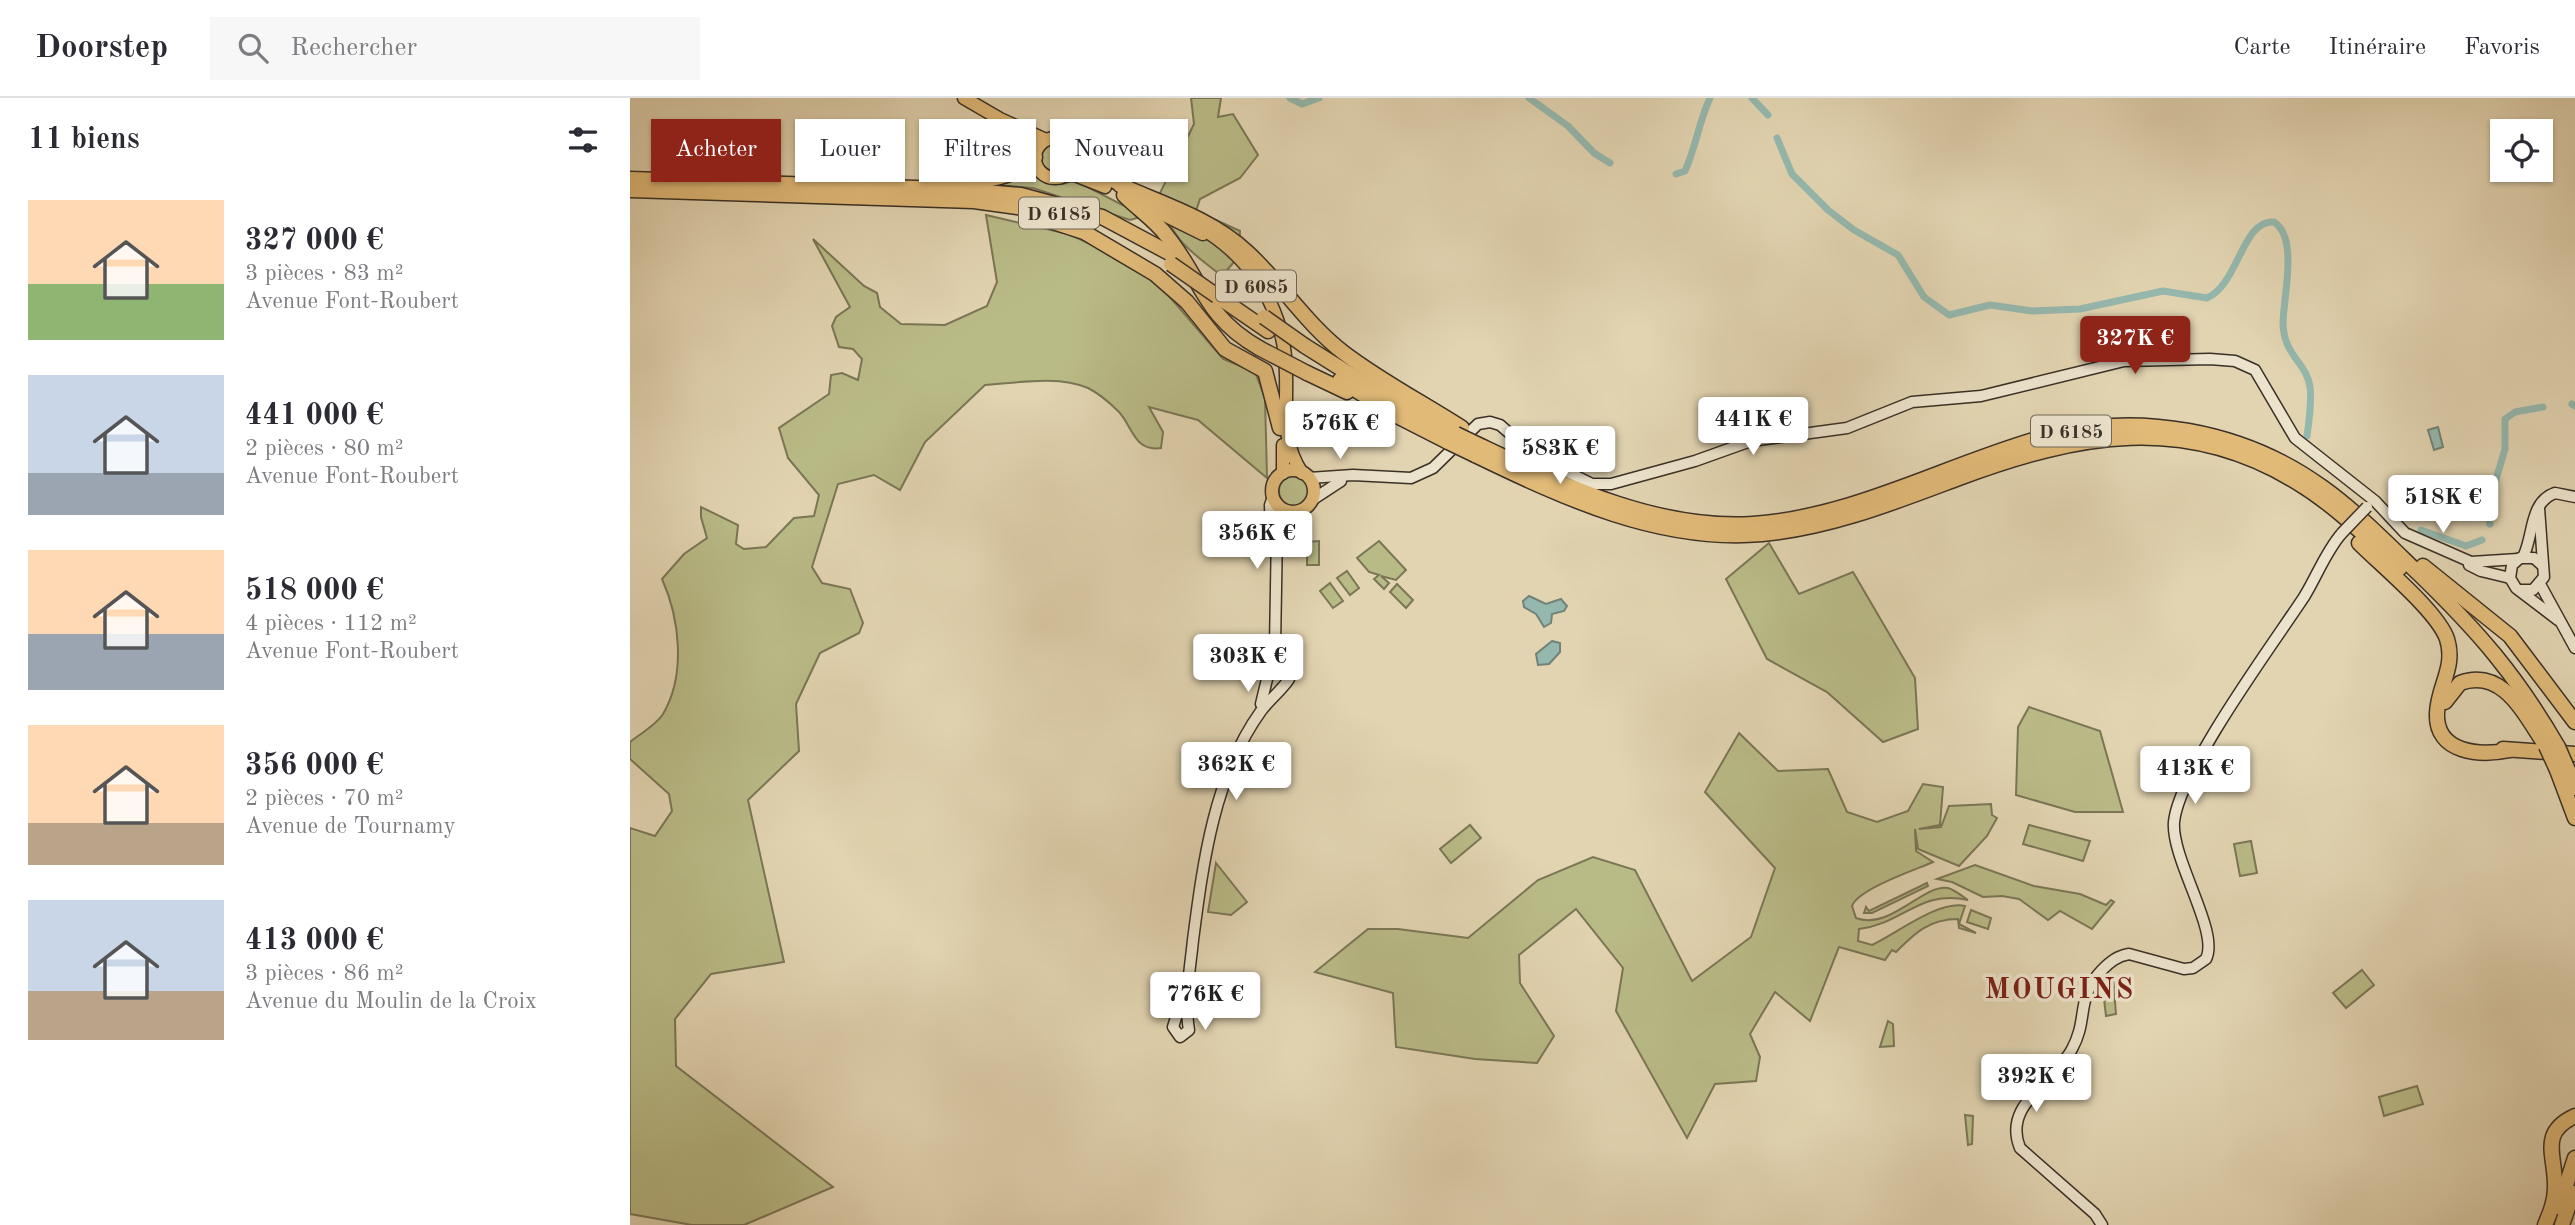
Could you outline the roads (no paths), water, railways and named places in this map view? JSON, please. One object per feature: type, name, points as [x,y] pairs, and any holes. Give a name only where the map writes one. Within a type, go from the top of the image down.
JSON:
[{"type":"highway","name":"D 6185","points":[[630,179],[956,190],[1035,197],[1115,223],[1266,324],[1306,359],[1397,416],[1455,434]]},
{"type":"highway","points":[[771,184],[967,182]]},
{"type":"highway","name":"D 6185","points":[[630,190],[936,200],[1049,210],[1108,230],[1172,260]]},
{"type":"highway","points":[[1122,190],[1168,236],[1218,317],[1238,335],[1259,348],[1306,359]]},
{"type":"highway","points":[[1122,190],[1193,217],[1235,242],[1261,267],[1308,321],[1343,352],[1455,434]]},
{"type":"highway","points":[[936,200],[1004,209],[1058,222],[1132,258],[1177,292],[1230,354],[1265,371],[1281,430]]},
{"type":"highway","name":"D 6185","points":[[1306,359],[1383,395],[1480,447],[1550,478],[1662,516],[1710,523],[1752,524],[1792,518],[1858,502],[2044,437],[2090,428],[2136,426],[2185,430],[2238,444],[2286,465],[2342,502],[2482,636],[2519,682],[2563,770],[2575,788]]},
{"type":"highway","name":"D 6185","points":[[1480,447],[1554,492],[1659,527],[1726,536],[1768,534],[1823,524],[2003,462],[2081,441],[2131,437],[2166,438],[2204,445],[2257,462],[2298,483],[2336,510],[2437,603],[2493,663],[2552,747]]},
{"type":"highway","points":[[2257,462],[2332,516],[2439,625],[2447,638],[2450,657],[2437,712],[2444,738],[2464,751],[2496,753],[2510,750]]},
{"type":"highway","points":[[2342,502],[2510,636],[2575,722]]},
{"type":"highway","points":[[2552,747],[2496,682],[2474,679],[2454,688],[2445,701],[2443,712],[2452,737],[2465,744],[2575,754]]},
{"type":"highway","name":"D 6185","points":[[2563,770],[2575,818]]},
{"type":"highway","points":[[2545,1225],[2554,1197],[2551,1138],[2559,1126],[2575,1116]]},
{"type":"highway","points":[[2552,1225],[2575,1158]]},
{"type":"highway","points":[[2562,1225],[2575,1189]]},
{"type":"main road","points":[[964,98],[998,119]]},
{"type":"main road","points":[[1036,136],[1050,139]]},
{"type":"main road","points":[[1036,153],[1046,140]]},
{"type":"main road","points":[[1036,166],[1050,177]]},
{"type":"main road","name":"D 6085","points":[[1097,182],[1122,190],[1206,231],[1228,247],[1255,274],[1268,295],[1283,338],[1287,445],[1306,475]]},
{"type":"main road","name":"D 6085","points":[[1109,182],[1210,239],[1253,281],[1268,310],[1281,368],[1283,473]]},
{"type":"main road","points":[[1275,599],[1270,505],[1275,481],[1283,473],[1417,475],[1443,460],[1478,424],[1490,422],[1500,425],[1538,457],[1592,484],[1611,484],[1695,461],[1751,441],[1847,428],[1912,402],[1981,396],[2099,365],[2158,359],[2210,359],[2247,365],[2262,378],[2295,438],[2414,539],[2459,558],[2481,571],[2510,578],[2520,590],[2558,620]]},
{"type":"main road","points":[[2330,466],[2378,493],[2414,539]]},
{"type":"main road","points":[[1306,475],[1314,489],[1312,500]]},
{"type":"main road","points":[[1261,711],[1275,646],[1278,530],[1282,519],[1290,512],[1303,509],[1340,481],[1368,476]]},
{"type":"main road","points":[[2510,578],[2510,569],[2520,558],[2539,508],[2550,495],[2562,493],[2575,497]]},
{"type":"main road","points":[[1273,497],[1282,508],[1290,512]]},
{"type":"main road","points":[[2102,1225],[2095,1214],[2027,1156],[2015,1133],[2016,1120],[2025,1104],[2071,1050],[2081,1026],[2088,987],[2107,964],[2123,955],[2137,954],[2184,969],[2193,968],[2206,959],[2209,941],[2177,848],[2174,827],[2177,811],[2210,743],[2342,533],[2379,499],[2396,515]]},
{"type":"main road","points":[[2520,590],[2529,591],[2540,584],[2544,577],[2539,508]]},
{"type":"main road","points":[[2459,558],[2479,563],[2534,558],[2542,565]]},
{"type":"main road","points":[[2540,584],[2575,648]]},
{"type":"main road","points":[[1182,1022],[1214,815],[1231,770],[1261,711],[1289,679],[1275,646]]},
{"type":"main road","points":[[1269,674],[1284,667]]},
{"type":"main road","points":[[1269,674],[1272,685],[1282,686]]},
{"type":"water","points":[[2438,427],[2443,447],[2434,450],[2428,430]]},
{"type":"water","points":[[1529,596],[1546,604],[1561,599],[1567,606],[1564,611],[1552,614],[1551,623],[1544,627],[1536,614],[1524,607],[1523,601]]},
{"type":"water","points":[[1552,641],[1560,643],[1560,652],[1549,664],[1538,665],[1536,654]]},
{"type":"waterway","points":[[1290,98],[1302,104],[1319,98]]},
{"type":"waterway","points":[[1529,98],[1568,126],[1594,153],[1610,163]]},
{"type":"waterway","points":[[1676,174],[1685,171],[1710,98]]},
{"type":"waterway","points":[[1752,98],[1768,115]]},
{"type":"waterway","points":[[1777,138],[1792,174],[1828,210],[1854,230],[1898,255],[1924,297],[1949,315],[1990,305],[2032,311],[2080,309],[2163,291],[2207,298],[2218,291],[2226,280],[2255,231],[2263,224],[2274,222],[2282,230],[2288,254],[2284,335],[2291,352],[2305,372],[2310,387],[2307,436]]},
{"type":"waterway","points":[[2490,524],[2489,503],[2505,449],[2505,419],[2515,412],[2543,407]]},
{"type":"waterway","points":[[2421,530],[2466,546],[2482,540]]},
{"type":"district","name":"MOUGINS","points":[[2060,988]]}]
